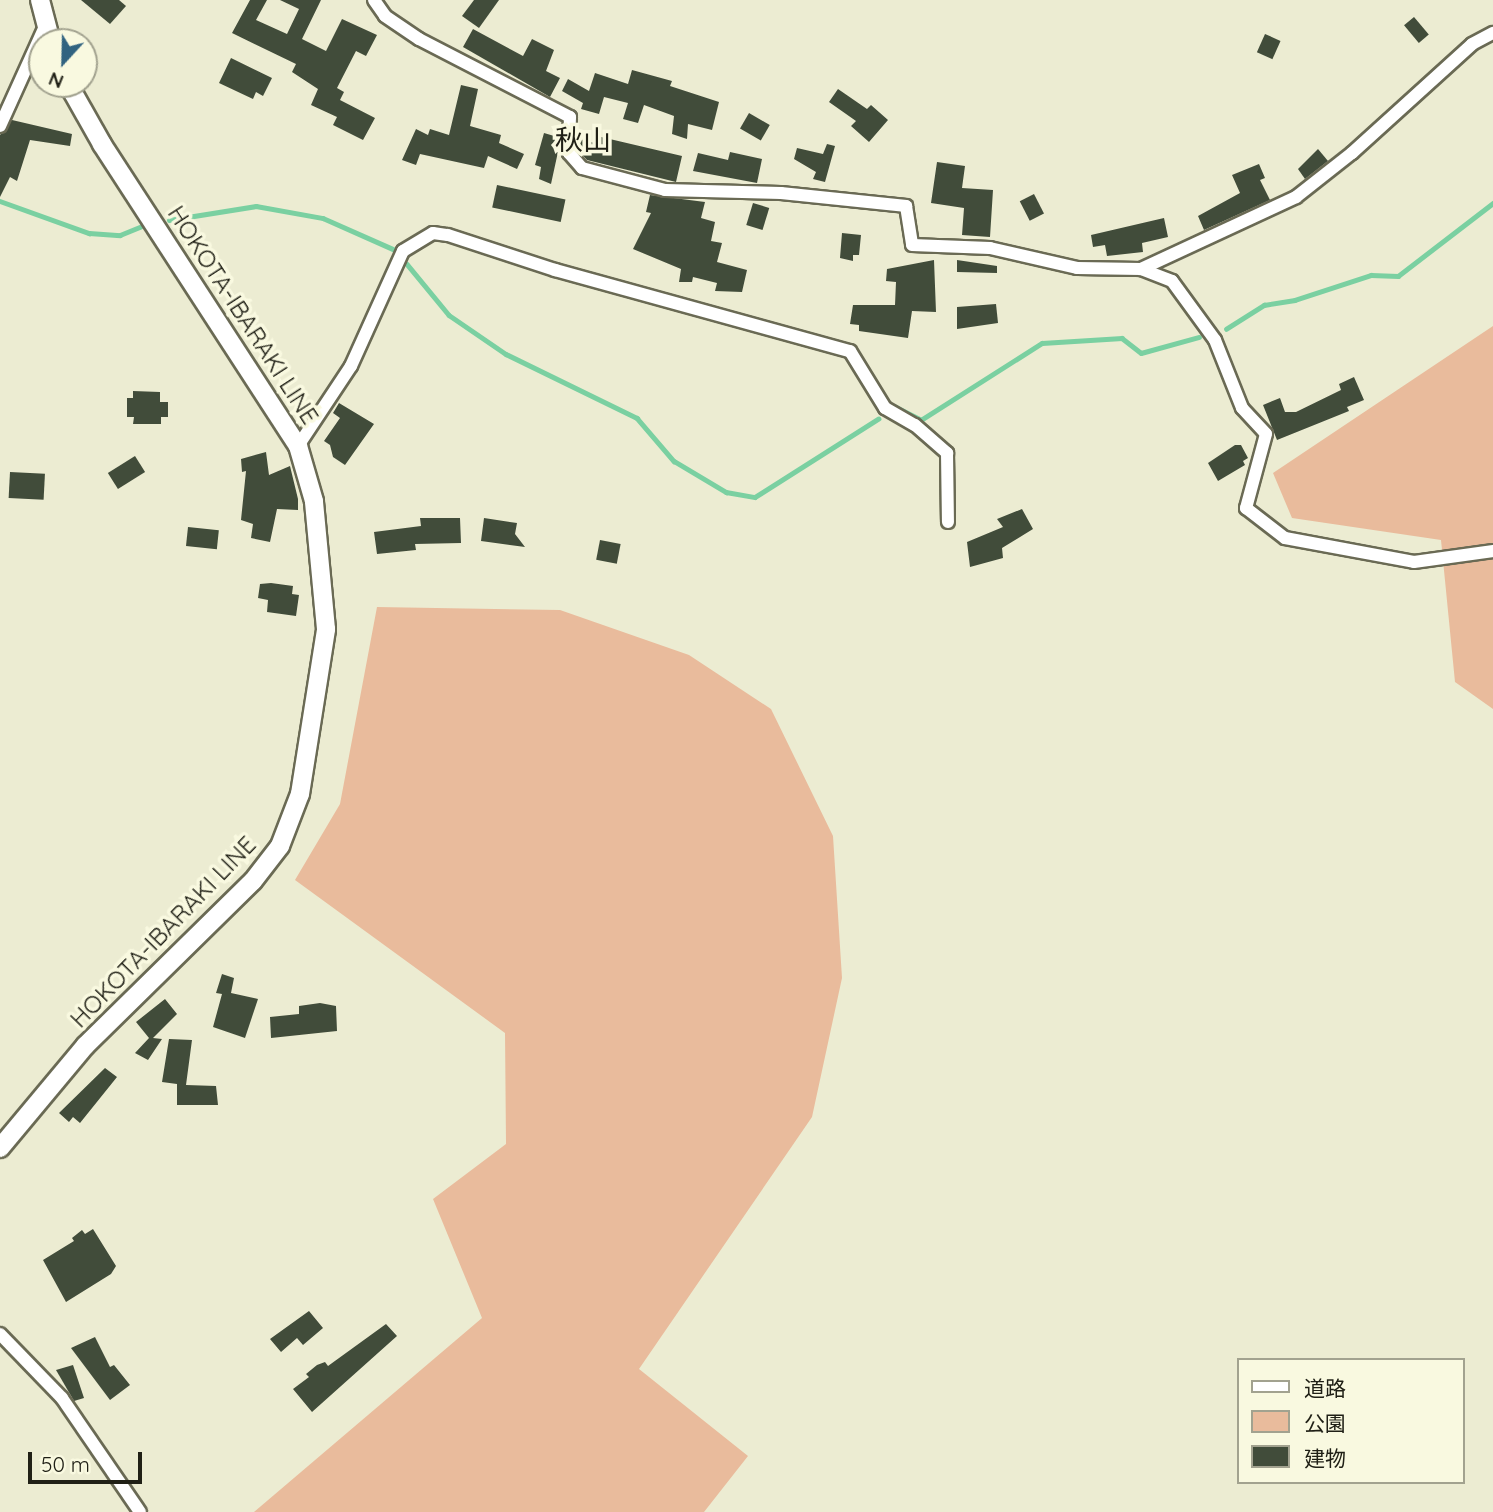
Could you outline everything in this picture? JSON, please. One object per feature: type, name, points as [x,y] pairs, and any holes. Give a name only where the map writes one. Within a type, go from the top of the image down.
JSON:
[{"type":"main road","points":[[40,0],[47,28]]},
{"type":"main road","name":"HOKOTA-IBARAKI LINE","points":[[0,1147],[85,1046],[253,881],[288,832],[300,794],[326,629],[314,501],[298,446],[102,144],[76,98]]},
{"type":"street","points":[[374,0],[385,16],[419,39],[570,117],[569,153],[582,168],[666,190],[781,193],[906,206],[912,245],[990,247],[1077,268],[1141,269],[1172,281],[1199,312],[1215,340],[1242,408],[1266,434],[1246,508],[1284,538],[1414,562],[1493,551]]},
{"type":"street","points":[[0,126],[46,24]]},
{"type":"street","points":[[1141,269],[1296,197],[1352,153],[1472,44],[1493,33]]},
{"type":"street","points":[[298,446],[351,366],[403,251],[433,233],[448,234],[555,270],[850,351],[885,408],[915,425],[947,453],[948,522]]},
{"type":"street","points":[[0,1334],[62,1398],[139,1512]]},
{"type":"green space","points":[[1493,326],[1493,709],[1455,682],[1441,540],[1292,518],[1273,473]]},
{"type":"green space","points":[[377,607],[560,610],[689,655],[771,709],[833,836],[842,978],[812,1117],[639,1369],[748,1456],[704,1512],[254,1512],[482,1318],[433,1199],[506,1144],[505,1033],[295,880],[340,804]]},
{"type":"building","points":[[81,0],[119,0],[126,6],[110,24]]},
{"type":"building","points":[[250,0],[267,0],[256,20],[287,34],[299,9],[280,0],[321,0],[302,39],[326,51],[342,19],[377,35],[366,56],[356,51],[337,88],[344,92],[340,100],[375,118],[363,140],[333,125],[337,117],[311,105],[318,89],[292,72],[296,64],[232,33]]},
{"type":"building","points":[[474,0],[499,0],[479,28],[462,16]]},
{"type":"building","points":[[1414,17],[1429,35],[1419,43],[1404,25]]},
{"type":"building","points":[[473,29],[523,56],[532,39],[554,50],[546,71],[560,78],[550,97],[463,47]]},
{"type":"building","points":[[1265,34],[1281,41],[1272,59],[1257,52]]},
{"type":"building","points":[[231,58],[272,78],[263,96],[256,92],[253,99],[219,83]]},
{"type":"building","points":[[632,70],[672,81],[670,86],[719,102],[712,130],[688,124],[687,139],[672,134],[674,116],[644,105],[638,123],[623,119],[628,103],[604,97],[599,114],[581,109],[583,103],[562,91],[568,79],[589,91],[595,73],[628,84]]},
{"type":"building","points":[[461,85],[478,89],[470,126],[501,135],[499,143],[524,154],[517,169],[488,156],[484,168],[420,154],[416,165],[402,160],[416,129],[428,135],[430,129],[449,135]]},
{"type":"building","points":[[838,89],[867,109],[871,105],[888,120],[869,142],[851,126],[856,121],[829,102]]},
{"type":"building","points":[[749,113],[770,125],[761,141],[740,129]]},
{"type":"building","points":[[12,120],[72,134],[70,146],[30,140],[17,181],[10,177],[0,197],[0,135]]},
{"type":"building","points":[[544,133],[561,138],[551,184],[539,179],[541,167],[535,165]]},
{"type":"building","points":[[597,136],[682,156],[676,182],[587,160],[578,150],[580,139],[595,143]]},
{"type":"building","points":[[827,144],[835,146],[825,182],[813,179],[816,172],[794,159],[797,148],[823,154]]},
{"type":"building","points":[[1318,149],[1328,161],[1305,179],[1298,169]]},
{"type":"building","points":[[730,152],[762,159],[757,183],[693,171],[698,153],[728,160]]},
{"type":"building","points":[[937,162],[965,166],[962,188],[993,190],[990,237],[962,235],[964,208],[931,203]]},
{"type":"building","points":[[1259,164],[1265,178],[1260,180],[1270,200],[1204,230],[1198,216],[1240,193],[1232,175]]},
{"type":"building","points":[[497,185],[565,200],[561,222],[492,207]]},
{"type":"building","points":[[1034,194],[1044,214],[1030,221],[1020,201]]},
{"type":"building","points":[[650,195],[705,202],[701,218],[715,222],[711,241],[722,243],[717,262],[747,270],[742,292],[715,291],[717,283],[693,277],[692,282],[679,282],[681,269],[633,249],[651,213],[646,212]]},
{"type":"building","points":[[753,203],[769,208],[763,230],[746,225]]},
{"type":"building","points":[[1164,218],[1168,237],[1142,243],[1143,252],[1107,256],[1105,245],[1093,247],[1091,235]]},
{"type":"building","points":[[842,233],[861,235],[859,255],[853,255],[853,261],[840,258]]},
{"type":"building","points":[[934,260],[936,312],[912,311],[908,338],[859,331],[859,325],[850,324],[853,305],[895,305],[896,282],[886,281],[887,269]]},
{"type":"building","points":[[957,260],[997,266],[997,273],[957,272]]},
{"type":"building","points":[[996,304],[998,323],[957,329],[957,307]]},
{"type":"building","points":[[1354,377],[1364,400],[1347,407],[1349,411],[1277,440],[1263,405],[1280,398],[1285,412],[1296,412],[1341,390],[1339,384]]},
{"type":"building","points":[[133,391],[160,392],[160,402],[168,402],[168,417],[161,417],[161,424],[133,424],[134,417],[127,417],[127,398],[133,398]]},
{"type":"building","points":[[339,403],[374,424],[345,465],[333,457],[330,445],[324,441],[340,418],[333,413]]},
{"type":"building","points":[[1235,445],[1241,445],[1248,458],[1243,461],[1245,465],[1218,481],[1208,463]]},
{"type":"building","points":[[266,452],[269,475],[290,466],[298,499],[298,510],[277,509],[270,542],[251,538],[253,524],[241,520],[246,471],[242,472],[241,459]]},
{"type":"building","points":[[135,456],[145,472],[118,489],[108,473]]},
{"type":"building","points":[[10,472],[45,474],[44,500],[9,498]]},
{"type":"building","points":[[1022,509],[1033,529],[1002,548],[1003,558],[970,567],[967,542],[1003,527],[997,519]]},
{"type":"building","points":[[420,518],[460,518],[461,543],[415,544],[416,550],[377,554],[374,532],[421,526]]},
{"type":"building","points":[[484,518],[517,523],[515,534],[525,547],[481,541]]},
{"type":"building","points":[[188,527],[219,530],[217,549],[186,546]]},
{"type":"building","points":[[600,540],[621,544],[617,564],[596,560]]},
{"type":"building","points":[[260,584],[293,586],[292,594],[299,595],[296,616],[267,612],[268,600],[258,598]]},
{"type":"building","points":[[222,974],[234,978],[231,993],[258,999],[245,1038],[213,1027],[222,994],[216,993]]},
{"type":"building","points":[[165,999],[177,1014],[153,1038],[162,1039],[148,1060],[135,1053],[149,1038],[136,1022]]},
{"type":"building","points":[[320,1003],[336,1006],[337,1031],[271,1038],[270,1017],[299,1014],[299,1006]]},
{"type":"building","points":[[169,1039],[192,1040],[186,1085],[216,1086],[218,1105],[177,1105],[177,1084],[162,1082]]},
{"type":"building","points":[[105,1068],[117,1077],[80,1123],[73,1117],[69,1122],[59,1113]]},
{"type":"building","points":[[93,1229],[116,1266],[111,1274],[66,1302],[43,1260],[74,1241],[72,1238],[82,1230],[85,1234]]},
{"type":"building","points":[[309,1311],[323,1328],[303,1345],[297,1338],[281,1352],[270,1339]]},
{"type":"building","points":[[386,1324],[397,1336],[312,1412],[293,1389],[309,1377],[306,1374],[317,1365],[325,1362],[328,1366]]},
{"type":"building","points":[[95,1337],[110,1367],[114,1365],[130,1385],[110,1400],[71,1348]]},
{"type":"building","points":[[73,1365],[84,1398],[74,1401],[56,1370]]},
{"type":"waterway","points":[[0,201],[89,233],[120,235],[140,227]]},
{"type":"waterway","points":[[1226,329],[1264,305],[1295,300],[1371,275],[1398,276],[1493,203]]},
{"type":"waterway","points":[[169,220],[256,206],[323,218],[393,249]]},
{"type":"waterway","points":[[407,264],[449,315],[506,354],[637,418],[674,461],[726,492],[755,497],[878,419]]},
{"type":"waterway","points":[[894,406],[921,420],[1042,343],[1122,338],[1141,353],[1199,337]]},
{"type":"district","name":"秋山","points":[[583,140]]}]
